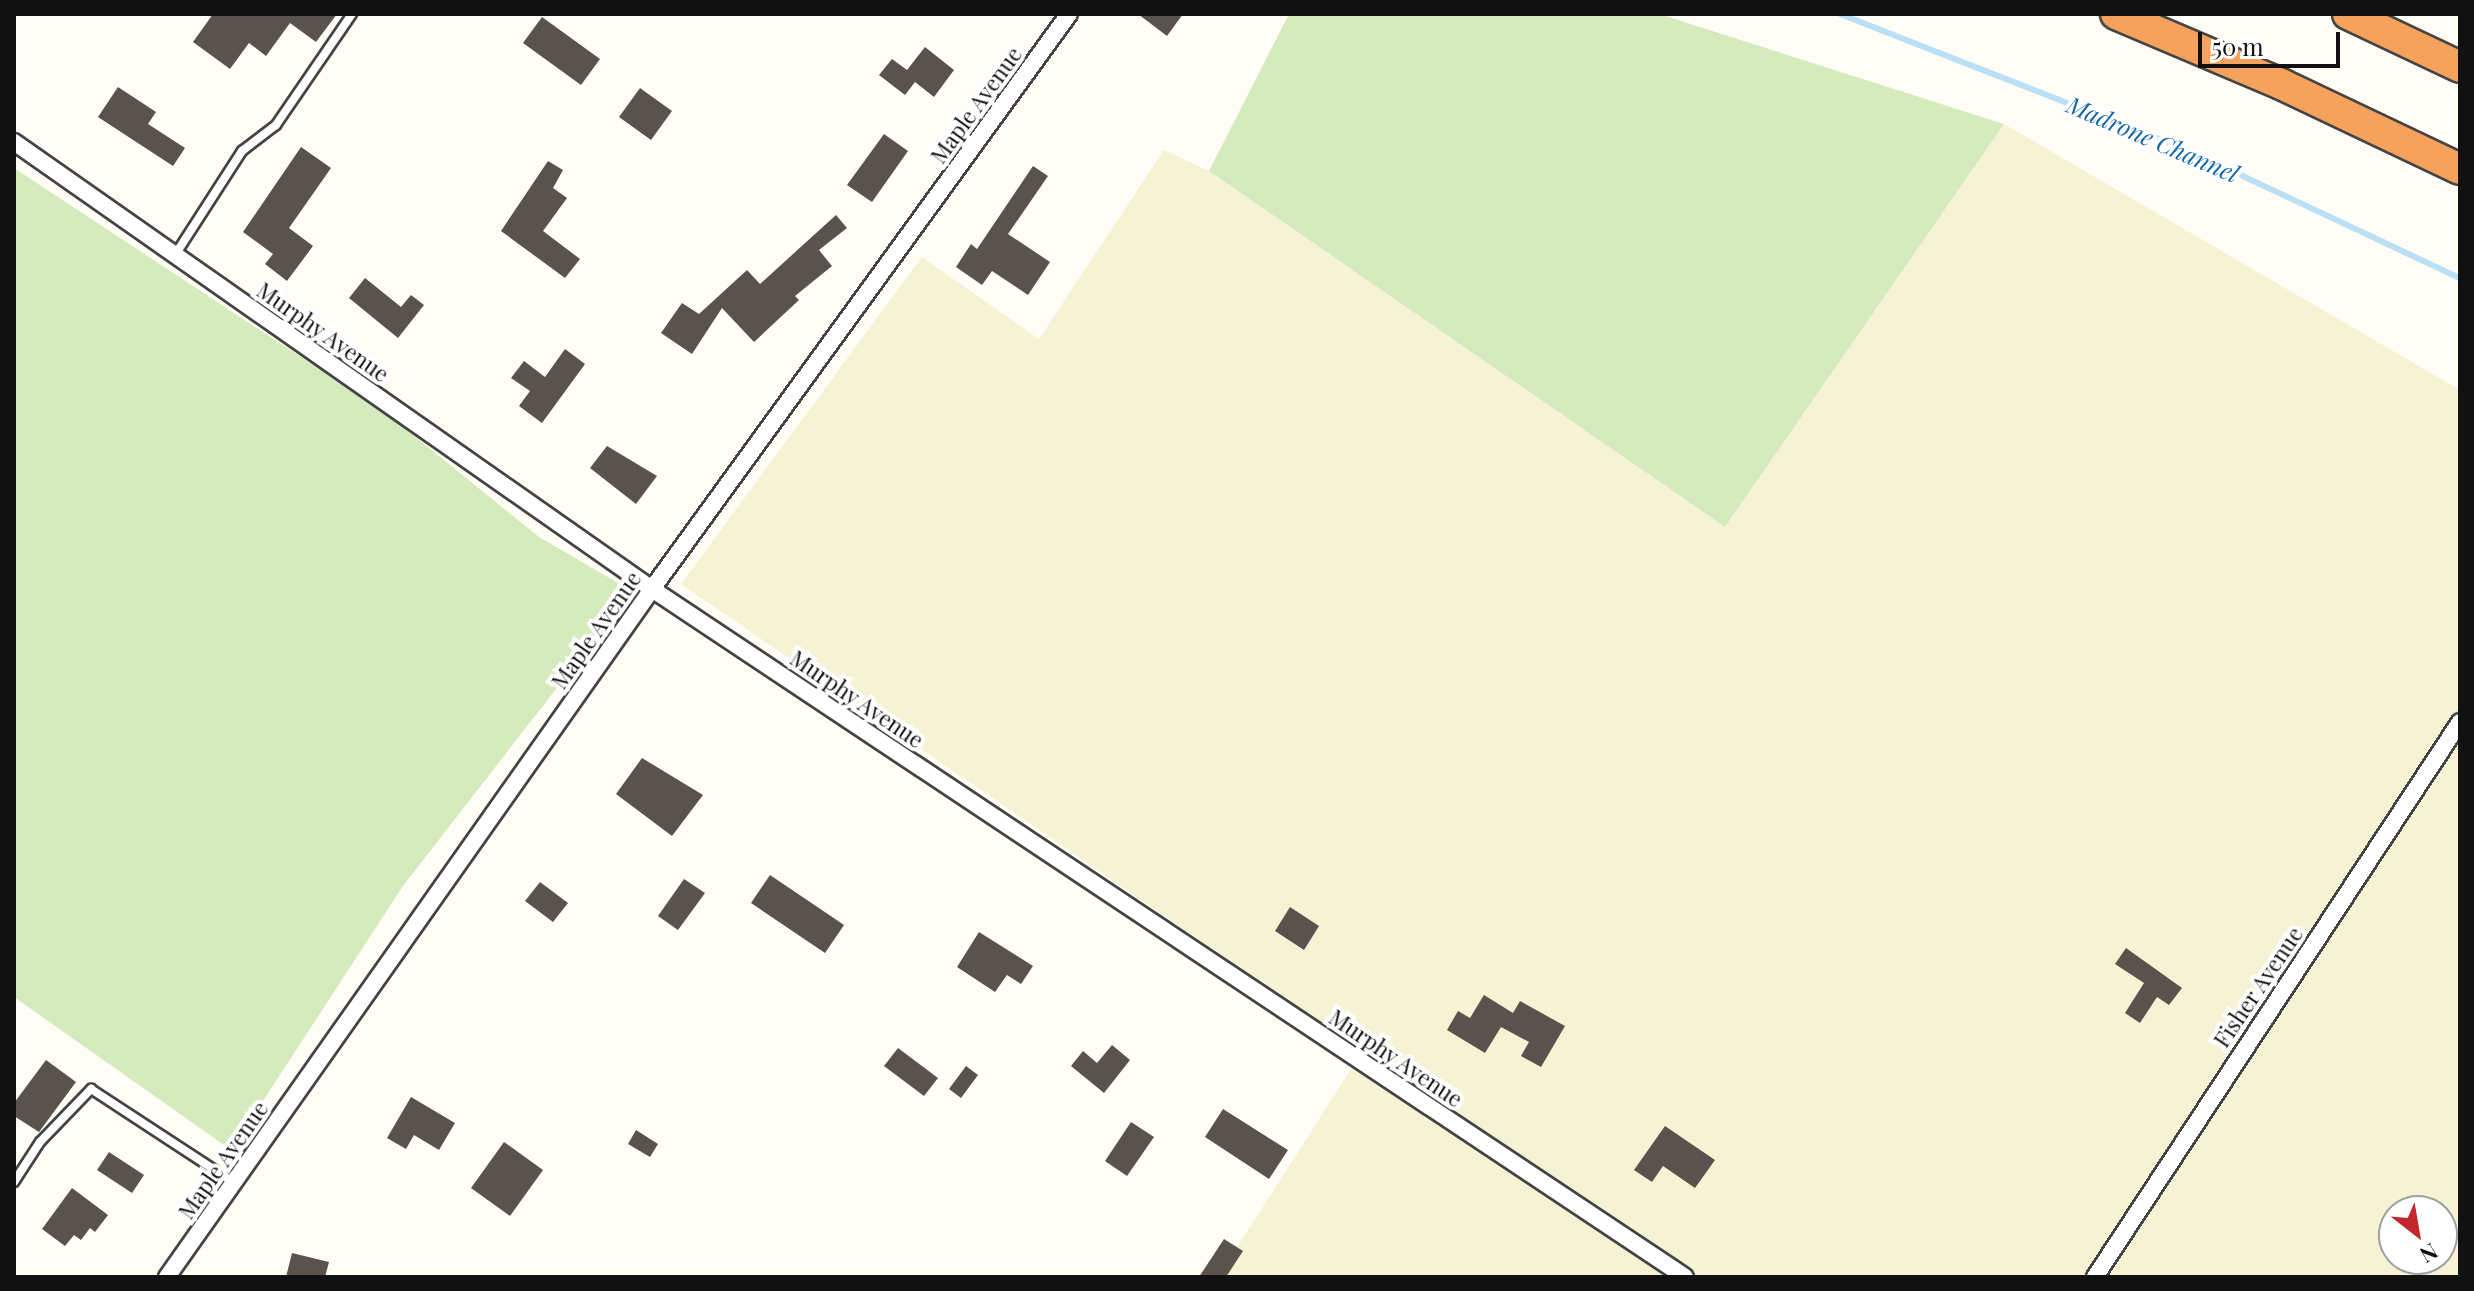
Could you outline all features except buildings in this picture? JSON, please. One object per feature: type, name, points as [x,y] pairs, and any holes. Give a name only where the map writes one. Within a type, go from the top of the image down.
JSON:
[{"type":"highway","points":[[2116,14],[2460,169]]},
{"type":"highway","points":[[2348,14],[2460,67]]},
{"type":"street","name":"Maple Avenue","points":[[167,1277],[652,589],[1069,14]]},
{"type":"street","name":"Murphy Avenue","points":[[14,142],[652,589],[1685,1277]]},
{"type":"street","name":"Fisher Avenue","points":[[2095,1277],[2460,722]]},
{"type":"lane","points":[[175,255],[242,151],[276,125],[352,14]]},
{"type":"lane","points":[[14,1182],[40,1142],[91,1089],[234,1182]]},
{"type":"shaded area","points":[[2004,124],[2460,390],[2460,1277],[1218,1277],[1362,1052],[681,584],[922,257],[1039,339],[1164,150],[1209,171],[1725,527]]},
{"type":"green space","points":[[1289,14],[1659,14],[2004,124],[1725,527],[1209,171]]},
{"type":"green space","points":[[14,168],[386,413],[539,537],[632,591],[403,886],[231,1150],[14,997]]},
{"type":"waterway","name":"Madrone Channel","points":[[1840,14],[2194,153],[2460,278]]}]
